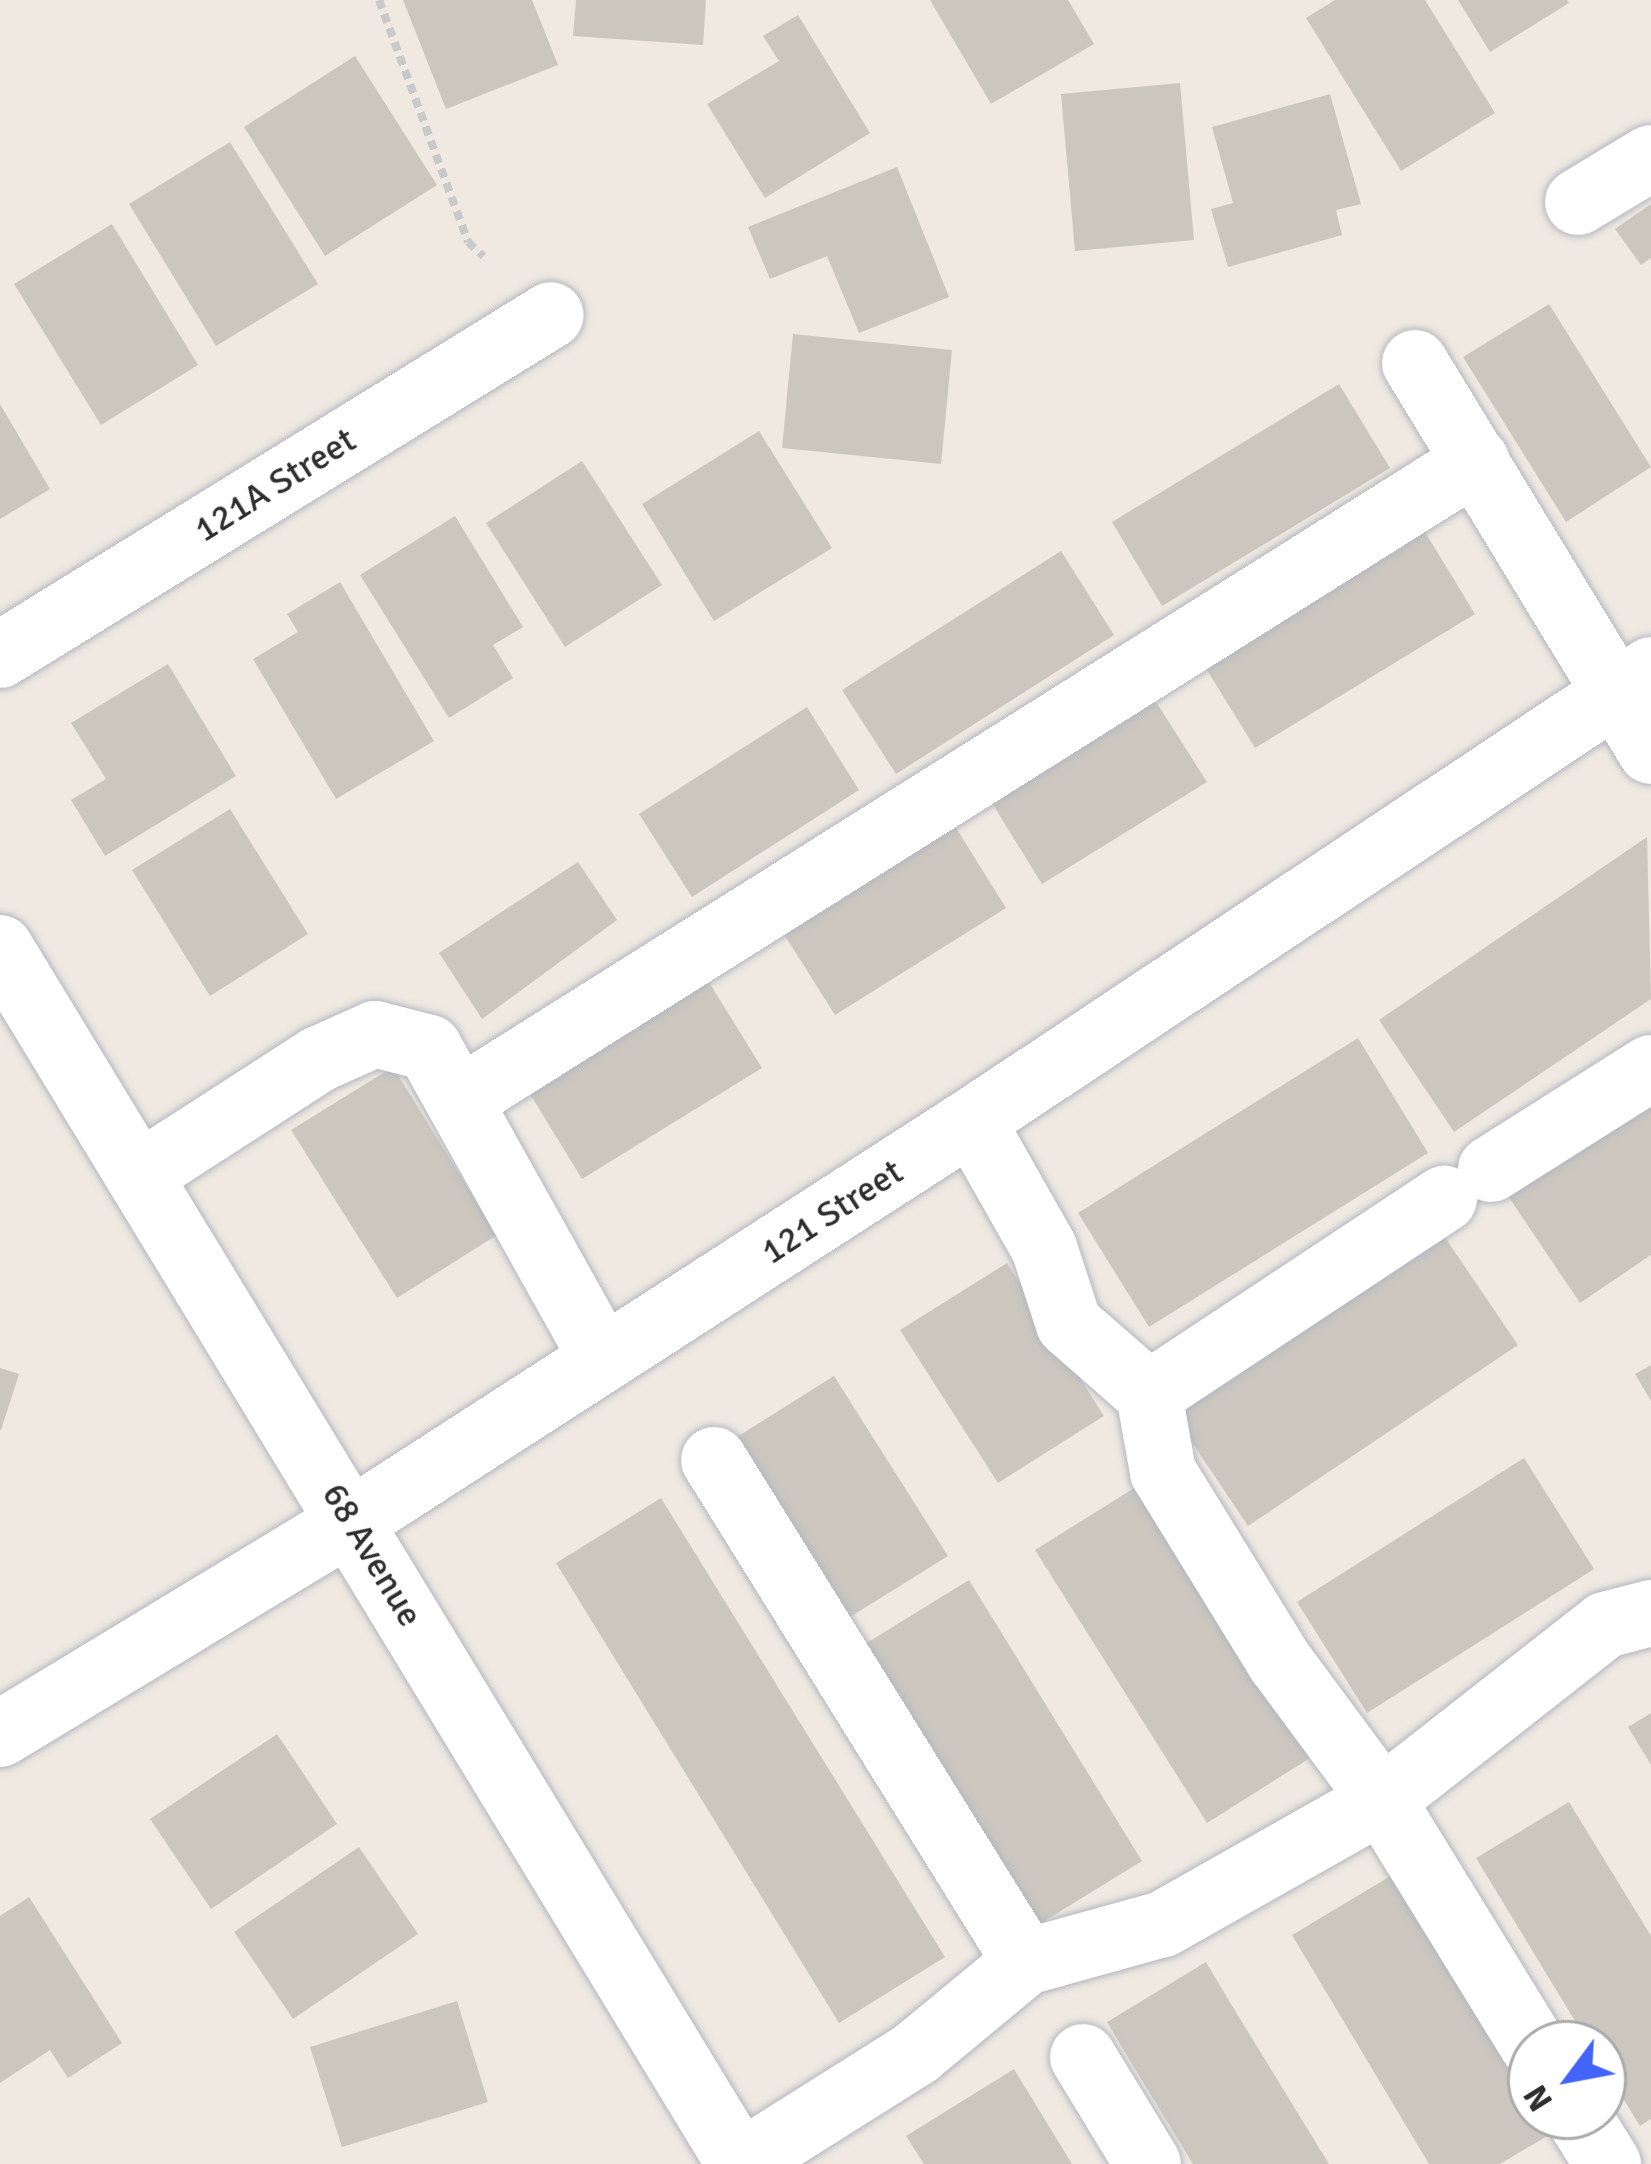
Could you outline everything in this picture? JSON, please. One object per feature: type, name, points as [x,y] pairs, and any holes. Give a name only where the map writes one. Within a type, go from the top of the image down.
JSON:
[{"type":"street","points":[[1579,202],[1651,158]]},
{"type":"street","name":"121A Street","points":[[0,655],[551,315]]},
{"type":"street","points":[[1415,363],[1476,461],[1635,681],[1651,751]]},
{"type":"street","points":[[464,1098],[1476,461]]},
{"type":"street","name":"121 Street","points":[[0,1734],[352,1520],[603,1359],[972,1121],[1635,681]]},
{"type":"street","name":"68 Avenue","points":[[0,948],[740,2164]]},
{"type":"street","points":[[139,1174],[319,1059],[375,1034],[429,1048],[464,1098],[603,1359]]},
{"type":"street","points":[[1149,1394],[1651,1068]]},
{"type":"street","points":[[972,1121],[1044,1248],[1070,1324],[1149,1394],[1163,1472],[1280,1662],[1382,1800],[1517,2020]]},
{"type":"street","points":[[714,1460],[1026,1962]]},
{"type":"street","points":[[740,2164],[916,2053],[1026,1962],[1162,1924],[1382,1800],[1605,1625],[1651,1613]]},
{"type":"street","points":[[1083,2057],[1148,2164]]},
{"type":"path","points":[[379,0],[468,242],[483,256]]},
{"type":"building","points":[[403,0],[532,0],[558,65],[446,109]]},
{"type":"building","points":[[576,0],[706,0],[703,45],[573,36]]},
{"type":"building","points":[[930,0],[1068,0],[1094,44],[991,104]]},
{"type":"building","points":[[1335,0],[1425,0],[1495,113],[1401,171],[1306,18]]},
{"type":"building","points":[[1458,0],[1567,0],[1569,3],[1490,52]]},
{"type":"building","points":[[798,15],[870,133],[765,198],[707,104],[779,61],[763,36]]},
{"type":"building","points":[[355,56],[437,185],[325,256],[244,127]]},
{"type":"building","points":[[1180,83],[1194,240],[1075,251],[1061,94]]},
{"type":"building","points":[[1330,94],[1361,204],[1336,210],[1342,235],[1228,267],[1211,209],[1233,203],[1212,127]]},
{"type":"building","points":[[230,142],[318,284],[216,346],[129,204]]},
{"type":"building","points":[[897,167],[949,297],[859,333],[827,256],[770,279],[748,227]]},
{"type":"building","points":[[1651,204],[1651,258],[1641,265],[1615,229]]},
{"type":"building","points":[[112,224],[198,365],[101,425],[14,284]]},
{"type":"building","points":[[1549,304],[1651,467],[1566,522],[1463,357]]},
{"type":"building","points":[[793,334],[952,350],[941,464],[782,448]]},
{"type":"building","points":[[1339,384],[1390,468],[1162,606],[1112,522]]},
{"type":"building","points":[[0,404],[50,489],[0,519]]},
{"type":"building","points":[[759,431],[832,548],[714,621],[642,504]]},
{"type":"building","points":[[582,461],[662,585],[565,647],[486,523]]},
{"type":"building","points":[[455,516],[523,627],[493,645],[513,678],[449,718],[360,575]]},
{"type":"building","points":[[1422,527],[1475,614],[1255,748],[1202,662]]},
{"type":"building","points":[[1061,551],[1114,635],[896,774],[842,690]]},
{"type":"building","points":[[340,582],[434,741],[336,799],[253,659],[298,632],[287,614]]},
{"type":"building","points":[[168,664],[236,776],[105,856],[71,800],[106,779],[71,723]]},
{"type":"building","points":[[1153,697],[1207,782],[1042,884],[990,800]]},
{"type":"building","points":[[807,707],[859,790],[692,897],[639,814]]},
{"type":"building","points":[[230,809],[308,934],[210,996],[132,870]]},
{"type":"building","points":[[953,823],[1006,908],[835,1015],[782,931]]},
{"type":"building","points":[[1647,837],[1651,999],[1454,1132],[1379,1020]]},
{"type":"building","points":[[578,862],[617,920],[482,1019],[439,953]]},
{"type":"building","points":[[707,979],[762,1068],[582,1179],[527,1089]]},
{"type":"building","points":[[1358,1038],[1428,1153],[1149,1327],[1078,1213]]},
{"type":"building","points":[[393,1067],[497,1235],[397,1298],[291,1130]]},
{"type":"building","points":[[1651,1096],[1651,1255],[1580,1303],[1506,1193]]},
{"type":"building","points":[[1442,1233],[1518,1345],[1248,1526],[1173,1414]]},
{"type":"building","points":[[1007,1263],[1104,1416],[998,1483],[900,1330]]},
{"type":"building","points":[[1651,1365],[1651,1401],[1635,1374]]},
{"type":"building","points":[[0,1368],[19,1374],[1,1430],[0,1430]]},
{"type":"building","points":[[834,1376],[948,1556],[850,1617],[737,1437]]},
{"type":"building","points":[[1524,1458],[1594,1569],[1367,1713],[1297,1602]]},
{"type":"building","points":[[1139,1485],[1310,1758],[1207,1823],[1035,1550]]},
{"type":"building","points":[[661,1498],[945,1957],[839,2023],[556,1563]]},
{"type":"building","points":[[969,1580],[1142,1861],[1038,1925],[865,1644]]},
{"type":"building","points":[[1651,1713],[1651,1765],[1628,1727]]},
{"type":"building","points":[[277,1734],[337,1824],[211,1909],[150,1819]]},
{"type":"building","points":[[1569,1802],[1651,1936],[1651,2119],[1640,2126],[1627,2105],[1627,2020],[1574,2020],[1476,1858]]},
{"type":"building","points":[[359,1847],[418,1934],[293,2019],[234,1932]]},
{"type":"building","points":[[1399,1871],[1507,2053],[1507,2140],[1540,2140],[1500,2164],[1429,2164],[1292,1935]]},
{"type":"building","points":[[29,1897],[122,2043],[68,2078],[50,2050],[0,2083],[0,1916]]},
{"type":"building","points":[[1206,1962],[1329,2164],[1193,2164],[1132,2064],[1107,2022]]},
{"type":"building","points":[[457,2001],[488,2102],[342,2147],[310,2047]]},
{"type":"building","points":[[1014,2069],[1072,2164],[924,2164],[906,2136]]}]
